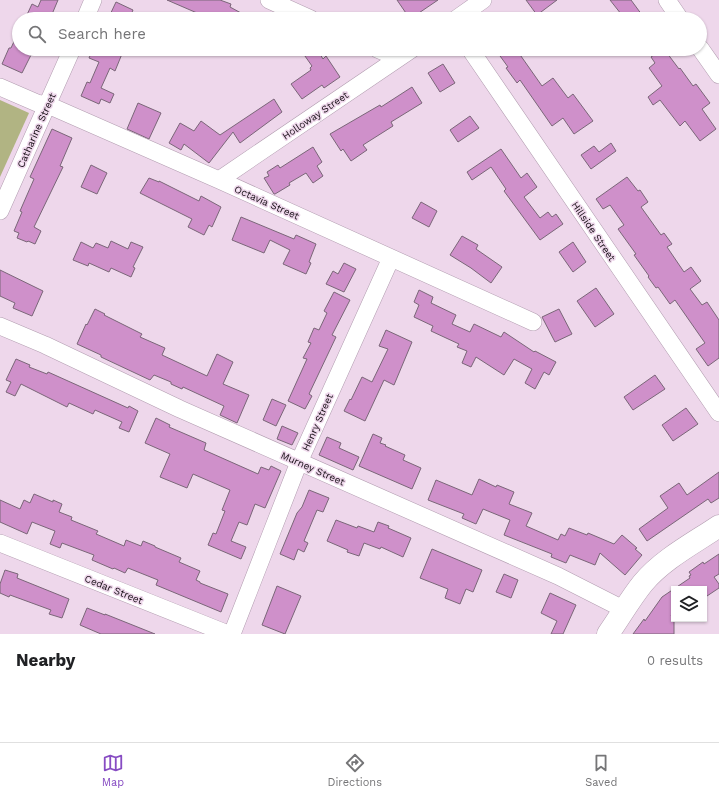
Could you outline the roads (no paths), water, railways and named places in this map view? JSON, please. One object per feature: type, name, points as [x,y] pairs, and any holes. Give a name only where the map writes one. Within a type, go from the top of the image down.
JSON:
[{"type":"main road","points":[[608,634],[643,583],[654,572],[673,557],[719,526]]},
{"type":"street","points":[[88,12],[93,0]]},
{"type":"street","points":[[269,0],[296,12]]},
{"type":"street","points":[[466,12],[483,0]]},
{"type":"street","points":[[667,0],[675,12]]},
{"type":"street","name":"Catharine Street","points":[[0,211],[69,56]]},
{"type":"street","points":[[393,56],[398,58]]},
{"type":"street","name":"Holloway Street","points":[[219,180],[401,56]]},
{"type":"street","name":"Hillside Street","points":[[475,56],[719,414]]},
{"type":"street","points":[[706,56],[719,75]]},
{"type":"street","name":"Octavia Street","points":[[0,86],[37,103],[48,105],[219,180],[533,322]]},
{"type":"street","name":"Henry Street","points":[[232,634],[299,462],[391,258]]},
{"type":"street","name":"Murney Street","points":[[0,326],[45,345],[180,410],[558,576],[625,610]]},
{"type":"street","name":"Cedar Street","points":[[0,543],[228,634]]}]
